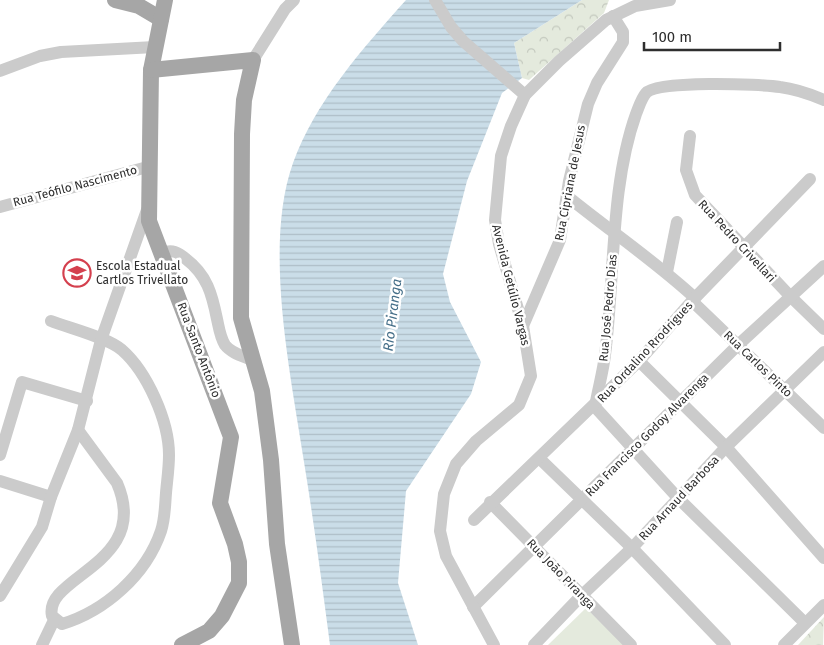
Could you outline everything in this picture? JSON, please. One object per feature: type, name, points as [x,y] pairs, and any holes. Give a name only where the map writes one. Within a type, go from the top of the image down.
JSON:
[{"type":"main road","points":[[115,0],[139,6],[161,19]]},
{"type":"main road","name":"Rua Santo Antônio","points":[[164,0],[151,70],[149,221],[231,437],[220,503],[236,544],[239,562],[239,583],[222,616],[209,631],[182,645]]},
{"type":"main road","points":[[151,70],[253,60],[244,100],[242,125],[241,318],[262,391],[271,460],[277,544],[292,645]]},
{"type":"street","points":[[253,60],[293,0]]},
{"type":"street","points":[[434,0],[451,28],[463,41],[523,93],[613,16],[635,6],[670,0]]},
{"type":"street","name":"Rua Cipriana de Jesus","points":[[523,326],[560,240],[576,145],[588,104],[596,83],[619,50],[624,37],[613,16]]},
{"type":"street","points":[[0,71],[40,56],[61,52],[155,46]]},
{"type":"street","name":"Rua José Pedro Dias","points":[[595,407],[605,356],[615,235],[630,134],[642,99],[649,90],[684,85],[755,84],[808,93],[824,100]]},
{"type":"street","name":"Avenida Getúlio Vargas","points":[[494,645],[446,556],[440,531],[444,494],[456,464],[476,441],[519,405],[531,376],[523,326],[499,244],[495,220],[501,156],[523,93]]},
{"type":"street","name":"Rua Pedro Crivellari","points":[[690,136],[686,163],[692,189],[704,206],[824,329]]},
{"type":"street","name":"Rua Teófilo Nascimento","points":[[0,207],[151,166]]},
{"type":"street","name":"Rua Ordalino Rrodrigues","points":[[474,520],[490,502],[595,407],[694,299],[810,179]]},
{"type":"street","name":"Rua Carlos Pinto","points":[[567,196],[615,235],[667,272],[738,345],[824,428]]},
{"type":"street","points":[[0,596],[42,527],[51,497],[78,430],[102,340],[150,203]]},
{"type":"street","points":[[667,272],[677,222]]},
{"type":"street","points":[[162,253],[168,251],[177,252],[201,273],[212,293],[221,335],[226,345],[232,352],[252,360]]},
{"type":"street","name":"Rua Francisco Godoy Alvarenga","points":[[473,607],[738,345],[824,266]]},
{"type":"street","points":[[52,321],[120,348],[132,360],[142,375],[157,406],[165,431],[169,454],[163,521],[161,530],[149,554],[118,593],[84,616],[62,624],[54,620]]},
{"type":"street","name":"Rua Arnaud Barbosa","points":[[534,645],[632,548],[726,448],[824,352]]},
{"type":"street","points":[[639,361],[726,448],[824,558]]},
{"type":"street","points":[[0,455],[22,382],[87,402]]},
{"type":"street","points":[[595,407],[678,498],[805,623]]},
{"type":"street","points":[[42,645],[54,620],[51,611],[55,596],[101,561],[115,543],[122,521],[123,502],[117,483],[78,430]]},
{"type":"street","points":[[540,458],[632,548],[725,645]]},
{"type":"street","points":[[0,481],[51,497]]},
{"type":"street","name":"Rua João Piranga","points":[[490,502],[631,645]]},
{"type":"street","points":[[784,645],[824,605]]},
{"type":"green space","points":[[582,0],[609,0],[604,13],[529,80],[522,78],[514,43]]},
{"type":"green space","points":[[586,608],[624,645],[548,645]]},
{"type":"green space","points":[[824,617],[823,645],[798,645]]},
{"type":"water","name":"Rio Piranga","points":[[406,0],[582,0],[514,43],[522,78],[502,93],[467,181],[443,274],[450,302],[481,362],[471,394],[406,491],[398,583],[418,645],[330,645],[282,311],[280,233],[284,196],[293,163],[302,140],[327,97],[373,37]]},
{"type":"place","name":"Escola Estadual Cartlos Trivellato","points":[[77,273]]}]
